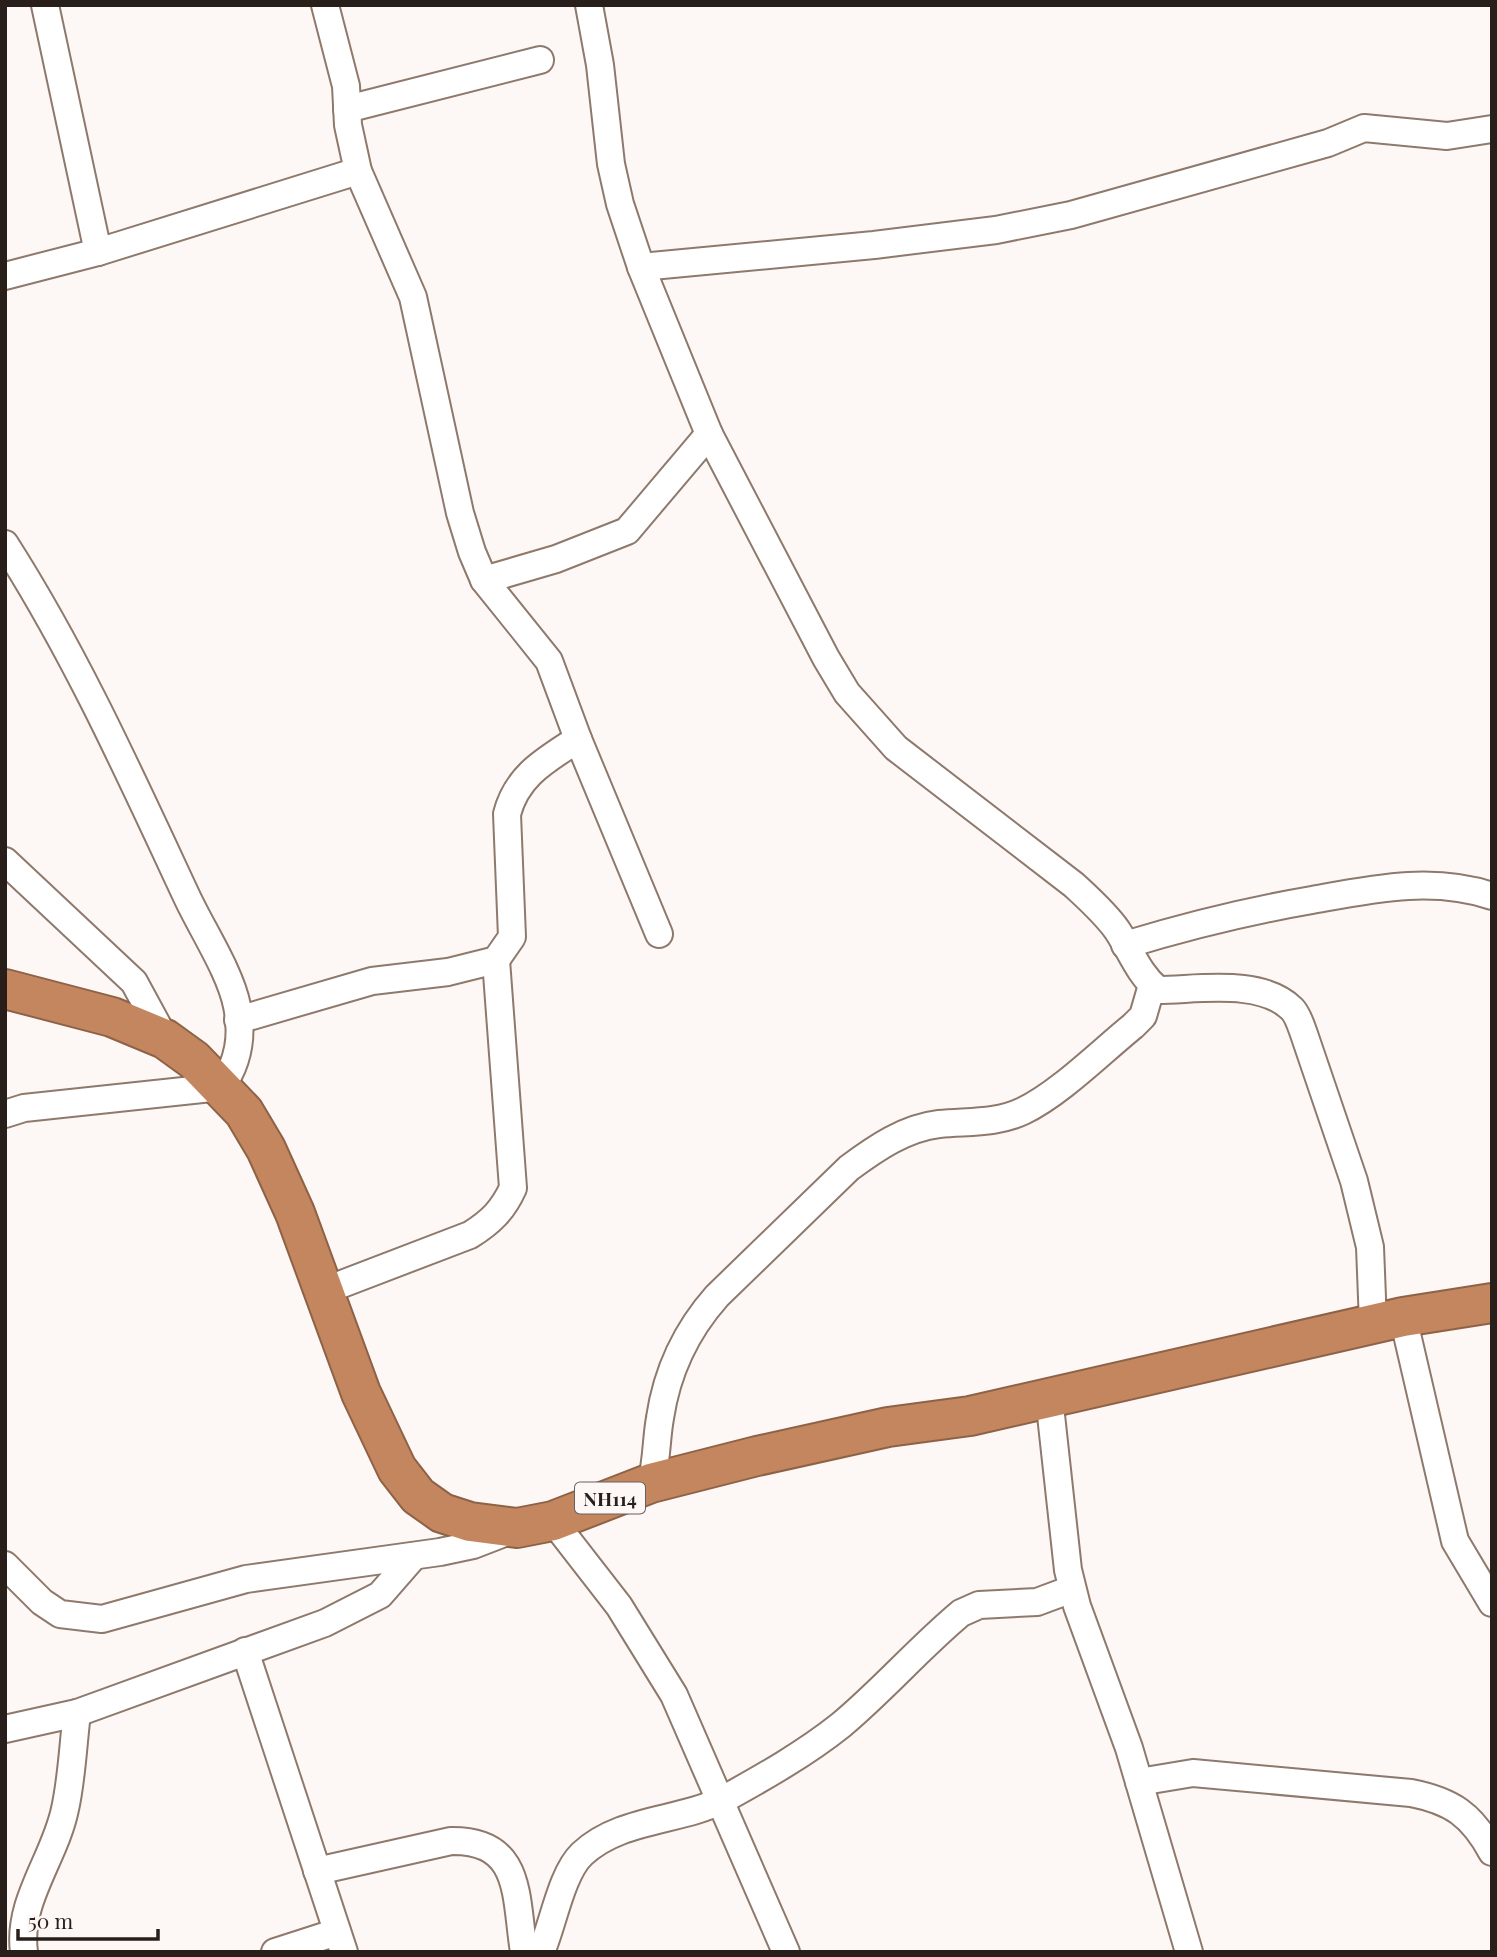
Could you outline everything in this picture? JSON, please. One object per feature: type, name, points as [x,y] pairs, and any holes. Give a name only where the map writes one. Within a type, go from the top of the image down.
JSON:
[{"type":"highway","name":"NH114","points":[[5,989],[100,1013],[165,1039],[194,1059],[244,1112],[266,1149],[295,1213],[321,1292],[376,1429],[397,1469],[418,1496],[442,1513],[470,1522],[535,1524],[651,1483],[833,1438],[970,1416],[1388,1320],[1492,1303]]},
{"type":"street","points":[[45,5],[98,252]]},
{"type":"street","points":[[325,5],[346,86],[347,109],[358,172],[413,297],[460,513],[484,580],[549,661],[578,739],[659,933]]},
{"type":"street","points":[[589,5],[600,65],[611,164],[620,204],[641,267],[709,434],[826,659],[847,693],[895,748],[1074,885],[1099,908],[1143,977],[1158,990],[1240,990],[1279,999],[1293,1010],[1304,1034],[1354,1181],[1388,1320],[1455,1541],[1492,1603]]},
{"type":"street","points":[[347,109],[540,60]]},
{"type":"street","points":[[641,267],[874,245],[1046,220],[1328,143],[1364,128],[1447,136],[1492,128]]},
{"type":"street","points":[[5,276],[98,252],[358,172]]},
{"type":"street","points":[[484,580],[556,559],[626,531],[709,434]]},
{"type":"street","points":[[5,544],[67,646],[223,973],[237,1004],[238,1020],[238,1054],[232,1072],[221,1087],[24,1108],[5,1114]]},
{"type":"street","points":[[321,1292],[470,1235],[489,1223],[505,1207],[513,1188],[496,960],[512,937],[507,814],[512,796],[521,780],[542,762],[578,739]]},
{"type":"street","points":[[5,861],[134,982],[165,1039]]},
{"type":"street","points":[[1125,945],[1208,920],[1377,888],[1442,885],[1492,896]]},
{"type":"street","points":[[238,1020],[372,981],[448,972],[496,960]]},
{"type":"street","points":[[651,1483],[656,1464],[660,1416],[672,1367],[696,1319],[716,1296],[849,1168],[870,1152],[908,1132],[937,1124],[991,1121],[1023,1111],[1040,1101],[1143,1016],[1152,985]]},
{"type":"street","points":[[1049,1397],[1072,1589],[1139,1782],[1189,1952]]},
{"type":"street","points":[[5,1565],[42,1602],[60,1614],[102,1619],[246,1579],[414,1556],[473,1545],[535,1524],[646,1645],[678,1705],[722,1800],[786,1952]]},
{"type":"street","points":[[5,1729],[77,1713],[325,1623],[380,1595],[414,1556]]},
{"type":"street","points":[[541,1952],[572,1867],[581,1854],[612,1834],[722,1800],[840,1725],[961,1613],[979,1605],[1051,1599],[1072,1589]]},
{"type":"street","points":[[245,1651],[341,1942],[275,1952]]},
{"type":"street","points":[[24,1952],[22,1935],[25,1913],[46,1867],[65,1808],[77,1713]]},
{"type":"street","points":[[1139,1782],[1193,1773],[1411,1793],[1442,1799],[1461,1811],[1492,1852]]},
{"type":"street","points":[[317,1871],[451,1841],[472,1841],[488,1846],[500,1856],[511,1872],[524,1952]]}]
